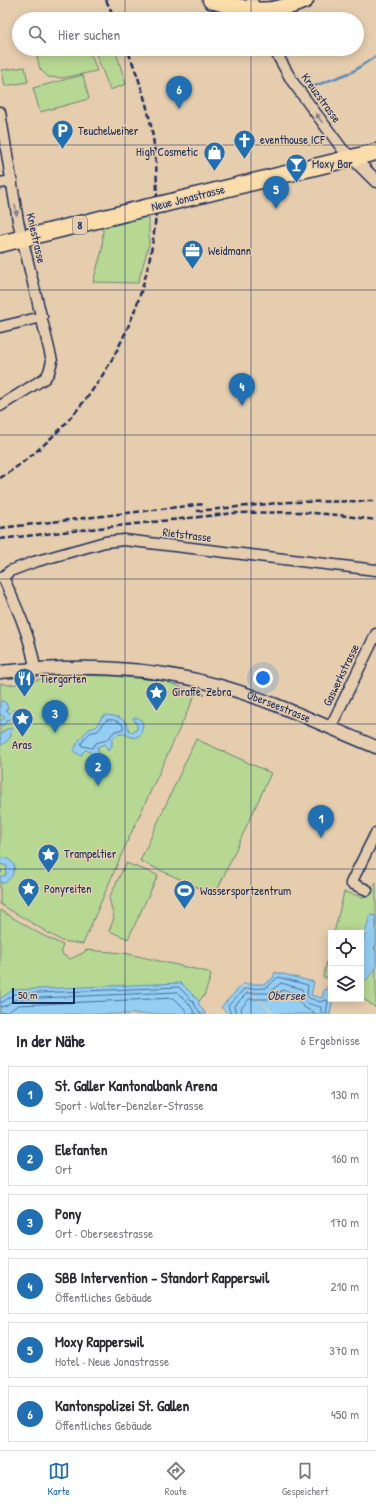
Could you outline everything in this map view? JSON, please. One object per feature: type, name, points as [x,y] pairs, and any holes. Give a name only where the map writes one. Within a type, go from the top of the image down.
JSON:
[{"type":"main road","points":[[211,0],[255,10],[271,11],[305,0]]},
{"type":"main road","name":"Neue Jonastrasse","points":[[0,244],[376,152]]},
{"type":"street","name":"Kreuzstrasse","points":[[278,56],[292,81],[343,150],[353,158]]},
{"type":"street","name":"Kniestrasse","points":[[0,112],[18,221],[52,358],[51,368],[45,378],[0,406]]},
{"type":"street","points":[[353,158],[376,181]]},
{"type":"street","points":[[0,183],[12,181]]},
{"type":"street","points":[[0,327],[42,317]]},
{"type":"street","name":"Rietstrasse","points":[[2,577],[34,562],[105,542],[124,540],[376,570]]},
{"type":"street","points":[[2,577],[19,611],[35,669]]},
{"type":"street","name":"Gaswerkstrasse","points":[[330,728],[376,634]]},
{"type":"street","name":"Oberseestrasse","points":[[0,672],[84,667],[115,668],[184,678],[222,686],[257,698],[376,747]]},
{"type":"street","points":[[367,890],[351,883],[376,833]]},
{"type":"green space","points":[[37,56],[92,56],[97,71],[63,78],[48,77],[40,69]]},
{"type":"green space","points":[[97,56],[117,56],[126,84],[110,90]]},
{"type":"green space","points":[[25,67],[28,82],[5,86],[2,70]]},
{"type":"green space","points":[[83,75],[89,99],[40,112],[33,88]]},
{"type":"green space","points":[[149,216],[149,244],[138,283],[93,282],[102,250],[103,228]]},
{"type":"green space","points":[[65,675],[114,676],[165,681],[196,693],[123,851],[83,944],[62,941],[0,904],[0,683],[9,685]]},
{"type":"green space","points":[[196,739],[271,773],[215,895],[140,861]]},
{"type":"green space","points":[[126,863],[158,875],[128,939],[109,931],[114,918],[109,898]]},
{"type":"green space","points":[[376,882],[376,1008],[364,999],[364,930],[335,930],[344,892],[364,897]]},
{"type":"green space","points":[[0,910],[40,934],[63,945],[61,951],[63,955],[70,959],[86,950],[124,953],[208,972],[211,976],[204,996],[199,1001],[193,996],[0,1014]]},
{"type":"green space","points":[[328,957],[328,978],[323,977]]},
{"type":"water","points":[[2,701],[6,703],[8,708],[6,710],[10,713],[14,709],[20,714],[19,718],[14,719],[14,722],[8,719],[4,725],[0,726],[0,721],[5,718],[2,715],[0,716],[0,702]]},
{"type":"water","points":[[106,715],[122,719],[133,733],[137,729],[137,725],[133,718],[136,717],[141,720],[143,724],[141,734],[137,737],[131,737],[124,734],[117,735],[112,739],[112,746],[108,751],[105,744],[97,747],[101,758],[101,763],[92,760],[91,754],[86,750],[81,756],[73,751],[79,740],[89,729],[96,726],[101,718]]},
{"type":"water","points":[[11,728],[9,738],[1,745],[0,736],[4,730]]},
{"type":"water","points":[[0,858],[9,860],[15,866],[12,876],[5,883],[0,883],[0,877],[6,875],[7,866],[0,864]]},
{"type":"water","points":[[370,915],[376,916],[376,943],[374,949],[376,950],[376,969],[366,980],[364,979],[364,938]]},
{"type":"water","name":"Obersee","points":[[275,972],[314,982],[311,995],[322,998],[324,989],[327,990],[328,985],[328,1002],[332,1002],[331,1014],[228,1014],[221,1007],[243,984],[265,984],[273,978]]},
{"type":"water","points":[[181,983],[199,1001],[199,1005],[206,1014],[0,1014],[0,999],[13,990]]},
{"type":"pier","points":[[243,984],[275,1014],[273,1014],[242,985]]},
{"type":"waterway","points":[[309,88],[352,72],[376,56]]},
{"type":"railway","points":[[106,0],[112,12]]},
{"type":"railway","points":[[0,478],[39,449],[73,415],[102,376],[125,334],[142,289],[153,242],[157,193],[154,145],[150,120],[144,96],[130,56]]},
{"type":"railway","points":[[197,511],[288,502],[376,501]]},
{"type":"railway","points":[[0,528],[204,504]]},
{"type":"railway","points":[[0,539],[234,513],[299,512],[376,520]]},
{"type":"place","name":"Kantonspolizei St. Gallen","points":[[179,109]]},
{"type":"place","name":"Teuchelweiher","points":[[63,150]]},
{"type":"place","name":"eventhouse ICF","points":[[244,160]]},
{"type":"place","name":"High Cosmetic","points":[[214,172]]},
{"type":"place","name":"Moxy Bar","points":[[297,184]]},
{"type":"place","name":"Moxy Rapperswil","points":[[276,209]]},
{"type":"place","name":"Weidmann","points":[[193,270]]},
{"type":"place","name":"SBB Intervention - Standort Rapperswil","points":[[242,406]]},
{"type":"place","name":"Tiergarten","points":[[24,698]]},
{"type":"place","name":"Giraffe, Zebra","points":[[157,712]]},
{"type":"place","name":"Pony","points":[[55,733]]},
{"type":"place","name":"Aras","points":[[22,738]]},
{"type":"place","name":"Elefanten","points":[[98,786]]},
{"type":"place","name":"St. Galler Kantonalbank Arena","points":[[321,838]]},
{"type":"place","name":"Trampeltier","points":[[48,874]]},
{"type":"place","name":"Ponyreiten","points":[[29,908]]},
{"type":"place","name":"Wassersportzentrum","points":[[185,910]]}]
